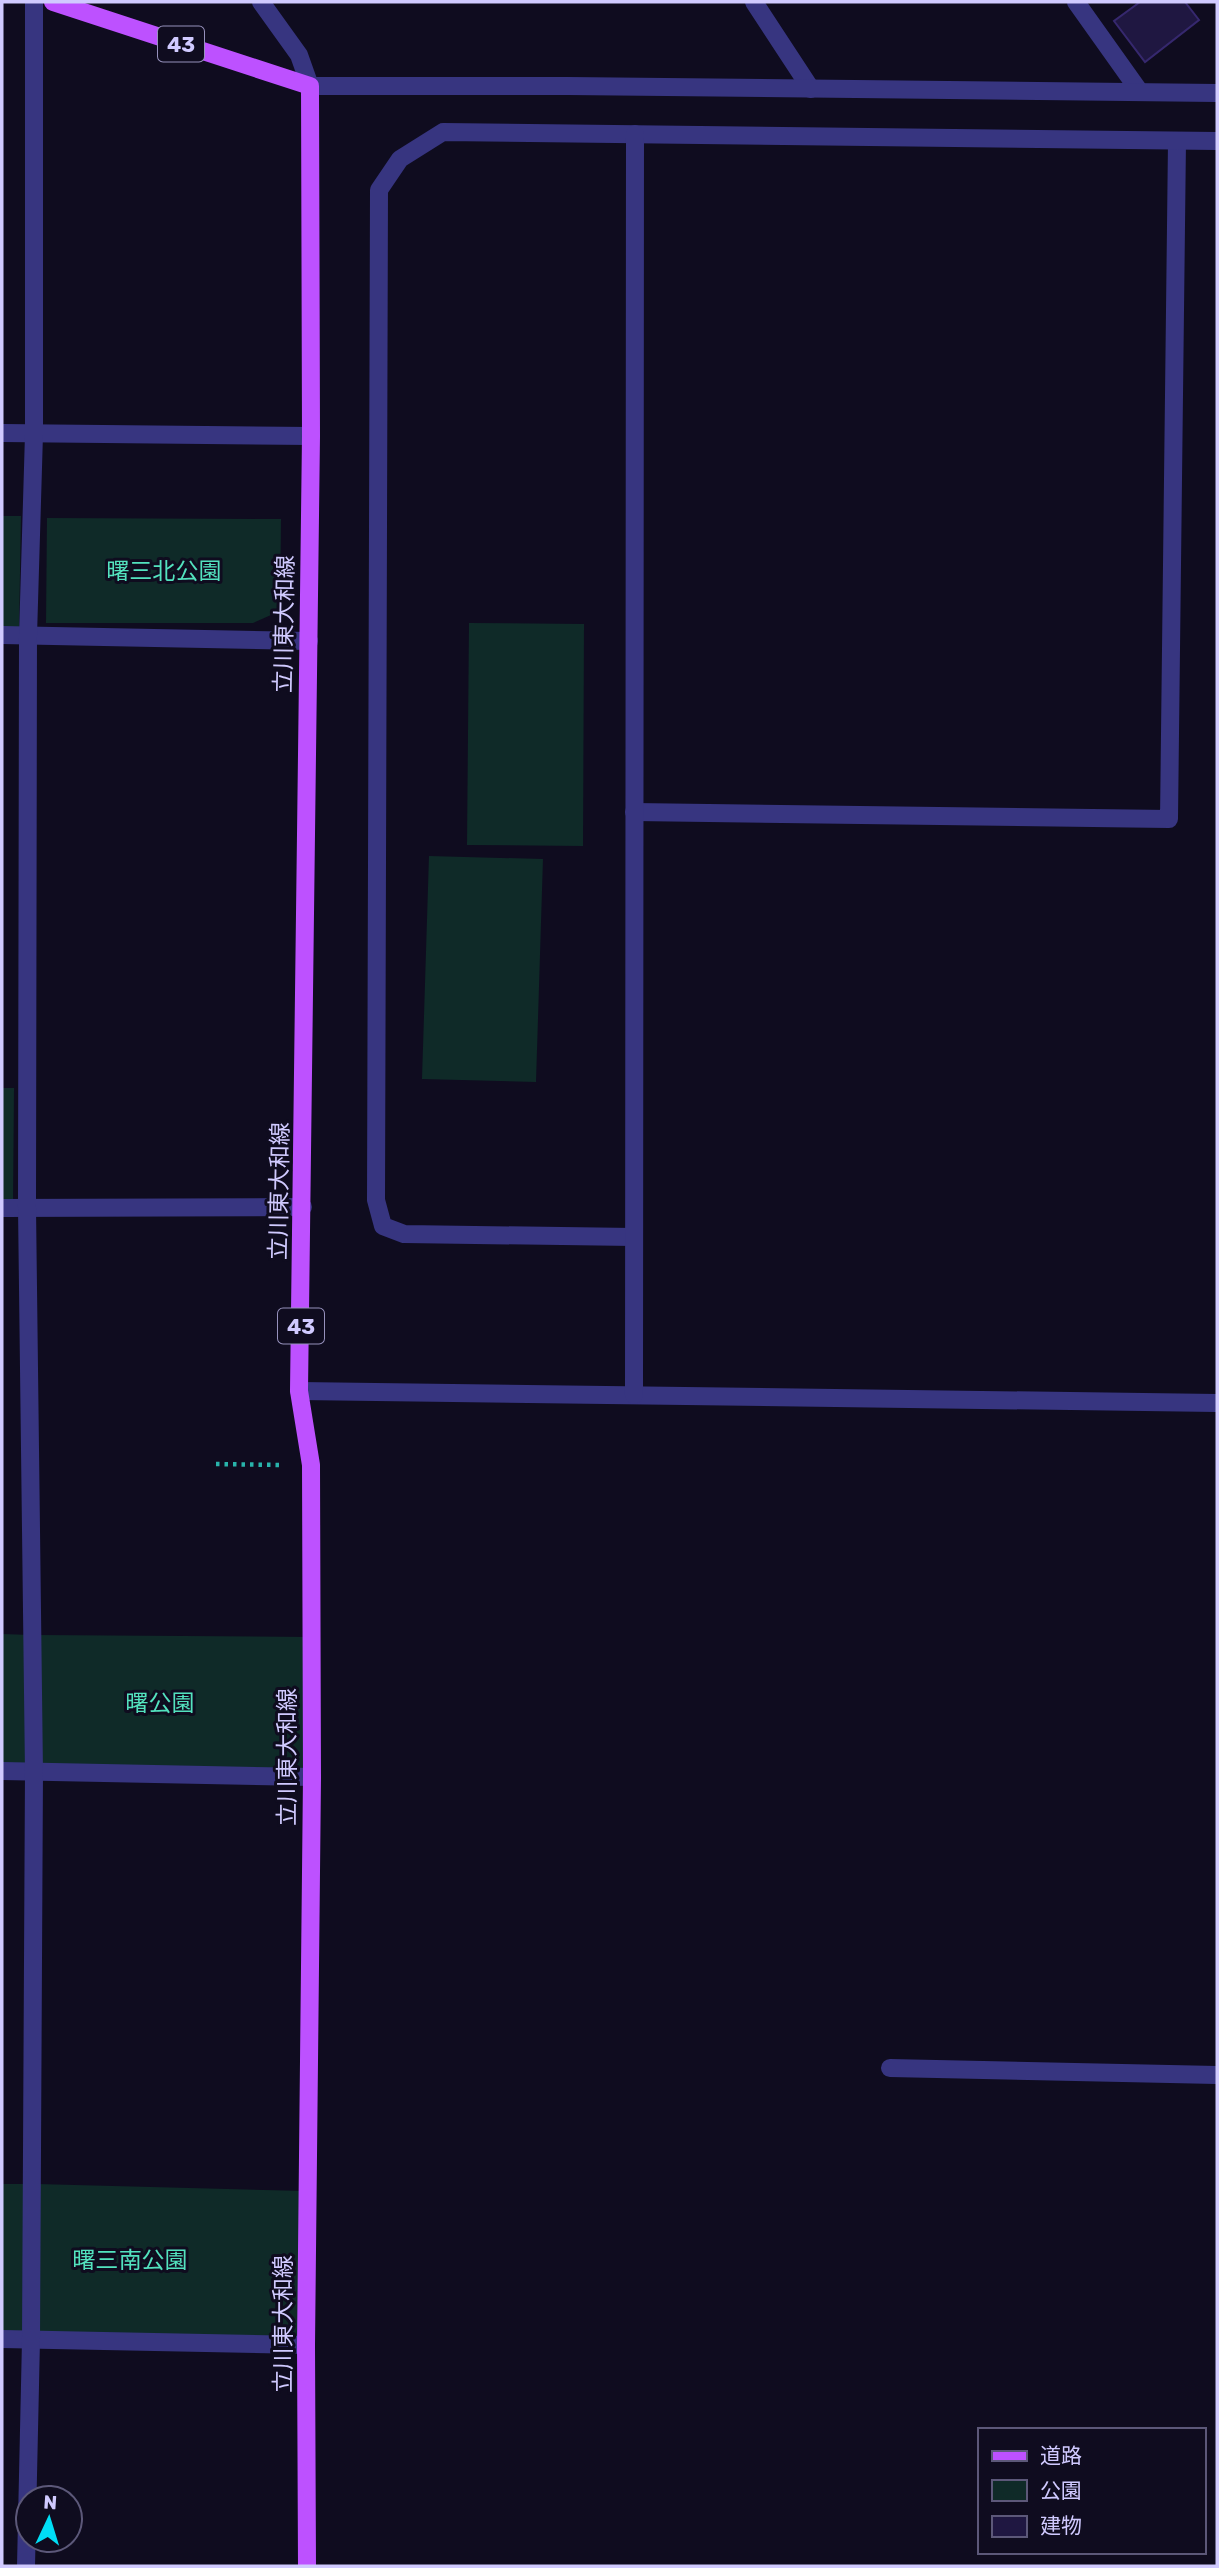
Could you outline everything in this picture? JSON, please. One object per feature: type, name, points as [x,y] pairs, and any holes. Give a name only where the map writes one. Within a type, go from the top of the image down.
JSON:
[{"type":"main road","name":"43","points":[[53,2],[310,86]]},
{"type":"main road","name":"立川東大和線","points":[[307,2566],[306,2345],[312,1777],[311,1465],[299,1391],[312,436],[310,86]]},
{"type":"street","points":[[26,2566],[32,2340],[34,1772],[27,1208],[28,636],[34,434],[34,2]]},
{"type":"street","points":[[261,2],[299,55],[310,86],[1217,93]]},
{"type":"street","points":[[754,2],[811,89]]},
{"type":"street","points":[[1076,2],[1140,92]]},
{"type":"street","points":[[634,1237],[404,1234],[383,1226],[376,1200],[379,190],[400,159],[443,132],[1217,141]]},
{"type":"street","points":[[634,1395],[635,134]]},
{"type":"street","points":[[634,812],[1169,819],[1177,141]]},
{"type":"street","points":[[2,433],[312,436]]},
{"type":"street","points":[[2,635],[309,641]]},
{"type":"street","points":[[2,1208],[303,1207]]},
{"type":"street","points":[[299,1391],[1217,1403]]},
{"type":"street","points":[[2,1771],[312,1777]]},
{"type":"street","points":[[890,2068],[1217,2075]]},
{"type":"street","points":[[2,2339],[306,2345]]},
{"type":"path","points":[[216,1464],[311,1465]]},
{"type":"green space","points":[[2,516],[21,516],[19,629],[2,629]]},
{"type":"green space","name":"曙三北公園","points":[[47,518],[281,519],[280,611],[253,623],[46,623]]},
{"type":"green space","points":[[469,623],[584,624],[583,846],[467,845]]},
{"type":"green space","points":[[429,856],[543,859],[536,1082],[422,1079]]},
{"type":"green space","points":[[2,1088],[14,1088],[13,1201],[2,1201]]},
{"type":"green space","points":[[2,1634],[31,1635],[30,1767],[2,1767]]},
{"type":"green space","name":"曙公園","points":[[38,1635],[309,1637],[309,1773],[38,1767]]},
{"type":"green space","points":[[2,2184],[27,2184],[27,2332],[2,2331]]},
{"type":"green space","name":"曙三南公園","points":[[37,2184],[304,2191],[301,2339],[37,2332]]},
{"type":"building","points":[[1140,2],[1185,2],[1199,20],[1145,62],[1114,21]]}]
